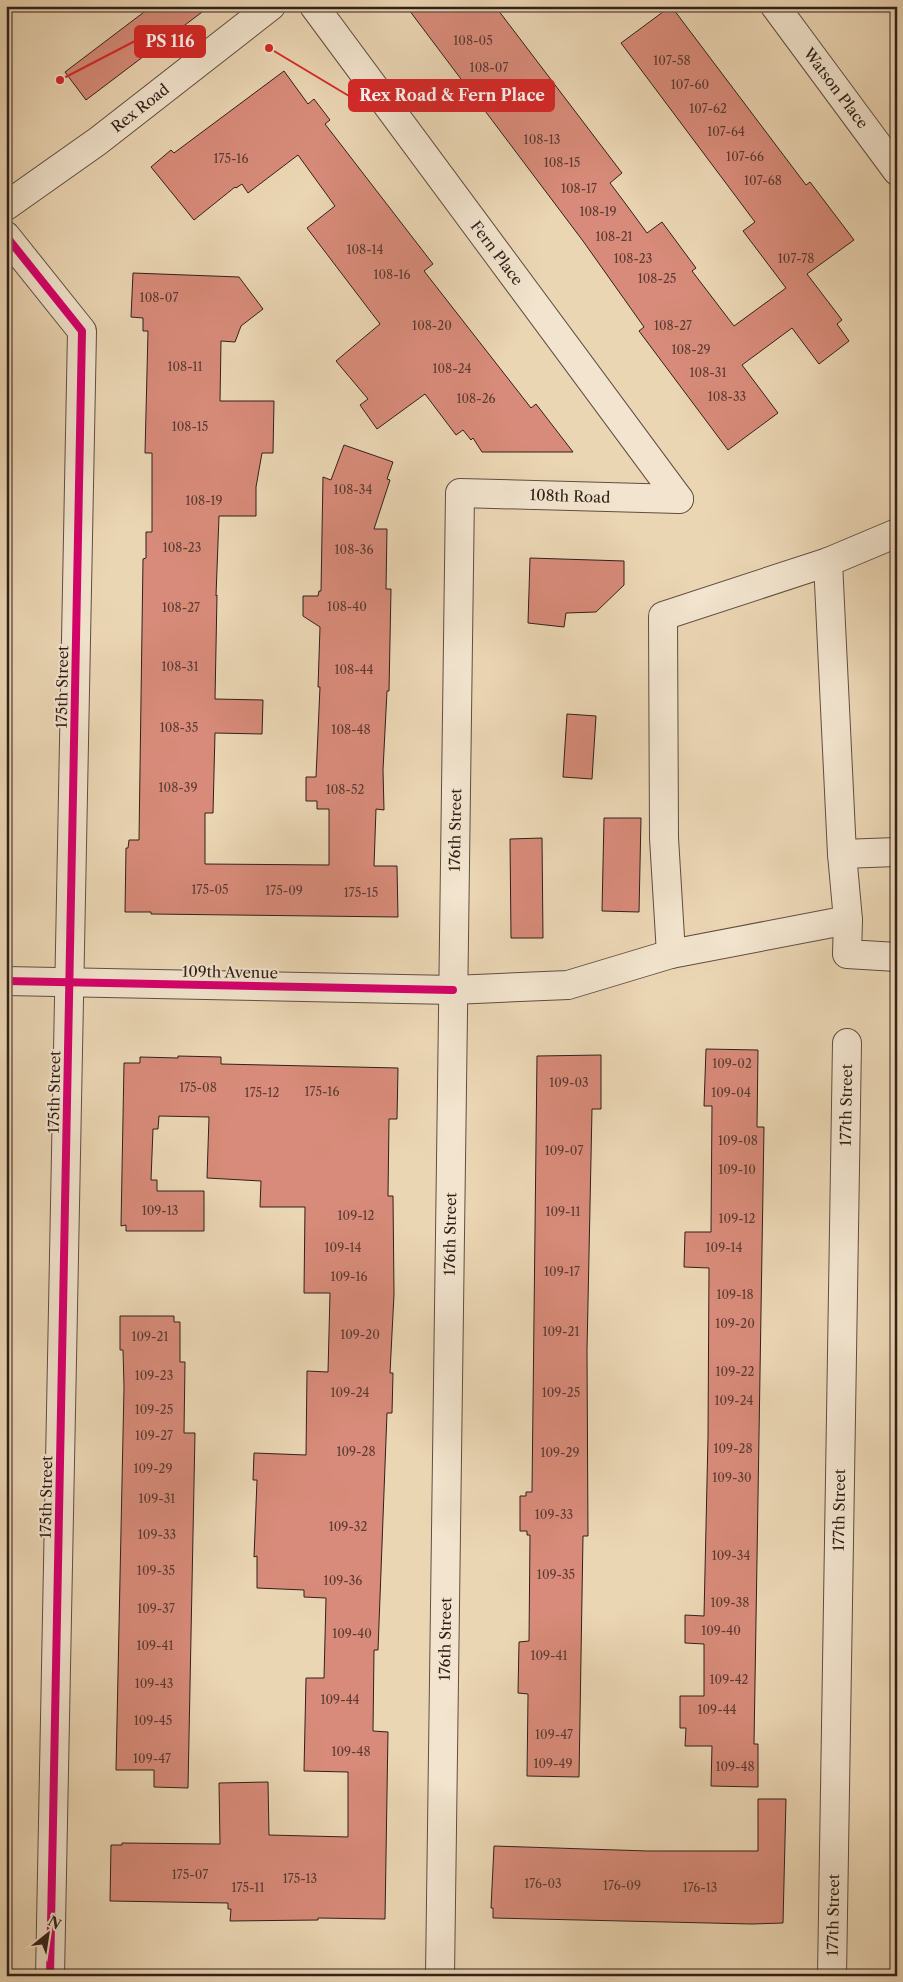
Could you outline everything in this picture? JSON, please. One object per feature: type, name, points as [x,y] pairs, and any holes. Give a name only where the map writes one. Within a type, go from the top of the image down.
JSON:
[{"type":"street","name":"Rex Road","points":[[6,206],[98,141],[271,6]]},
{"type":"street","name":"Fern Place","points":[[314,6],[679,499]]},
{"type":"street","name":"Watson Place","points":[[775,6],[897,170]]},
{"type":"street","name":"175th Street","points":[[6,236],[82,331],[50,1976]]},
{"type":"street","name":"108th Road","points":[[460,493],[679,499]]},
{"type":"street","name":"176th Street","points":[[440,1976],[460,493]]},
{"type":"street","points":[[671,954],[664,838],[663,616],[828,562],[897,533]]},
{"type":"street","points":[[828,562],[842,854],[848,920],[848,954],[897,957]]},
{"type":"street","points":[[842,854],[897,852]]},
{"type":"street","name":"109th Avenue","points":[[6,981],[453,990],[568,985],[671,954],[848,920]]},
{"type":"street","name":"177th Street","points":[[832,1976],[847,1044]]},
{"type":"building","points":[[152,6],[210,6],[86,100],[65,72]]},
{"type":"building","points":[[406,6],[495,6],[622,173],[610,183],[647,233],[662,222],[696,268],[692,271],[734,326],[786,288],[743,231],[755,222],[621,43],[671,6],[806,185],[810,182],[854,240],[807,274],[842,320],[837,324],[849,341],[819,364],[792,328],[742,365],[778,413],[728,450],[639,331],[644,327],[583,241]]},
{"type":"building","points":[[284,71],[308,104],[314,99],[330,120],[325,124],[433,264],[424,271],[531,408],[536,404],[573,452],[482,452],[473,438],[471,440],[463,430],[456,435],[425,394],[377,429],[360,405],[368,399],[336,361],[380,324],[307,228],[335,206],[298,155],[248,193],[242,184],[235,187],[194,220],[151,167],[171,150],[174,153]]},
{"type":"building","points":[[133,273],[239,277],[263,309],[241,326],[235,342],[221,341],[220,401],[274,401],[273,453],[262,453],[256,487],[256,516],[219,516],[215,699],[263,700],[262,734],[215,733],[213,813],[205,813],[205,864],[329,865],[329,809],[317,809],[317,801],[306,801],[306,777],[316,777],[320,687],[318,687],[320,627],[303,616],[303,596],[318,596],[319,591],[321,591],[323,477],[331,480],[344,445],[393,462],[387,479],[390,480],[374,529],[387,529],[386,589],[391,589],[389,691],[387,691],[383,770],[384,810],[376,809],[374,866],[397,866],[398,917],[151,914],[151,912],[125,912],[126,848],[128,848],[129,840],[139,840],[143,559],[146,558],[146,532],[152,532],[152,453],[145,453],[148,331],[143,331],[143,318],[131,317]]},
{"type":"building","points":[[530,558],[624,561],[624,585],[596,612],[566,613],[564,627],[528,623]]},
{"type":"building","points":[[567,714],[596,716],[592,779],[563,777]]},
{"type":"building","points":[[604,818],[641,818],[639,912],[602,911]]},
{"type":"building","points":[[542,838],[543,938],[511,938],[510,839]]},
{"type":"building","points":[[706,1049],[758,1050],[757,1127],[764,1127],[754,1744],[758,1744],[758,1787],[711,1786],[712,1746],[685,1746],[686,1728],[680,1728],[680,1696],[704,1696],[704,1644],[685,1643],[685,1615],[704,1616],[709,1268],[684,1267],[685,1232],[711,1232],[712,1106],[704,1106]]},
{"type":"building","points":[[601,1055],[601,1109],[592,1109],[587,1351],[588,1536],[583,1536],[579,1777],[527,1776],[528,1694],[518,1693],[519,1642],[529,1641],[530,1535],[527,1535],[527,1531],[520,1531],[520,1496],[526,1496],[526,1492],[532,1492],[537,1056]]},
{"type":"building","points":[[178,1056],[221,1057],[221,1064],[398,1068],[397,1119],[389,1119],[388,1196],[393,1196],[394,1294],[390,1373],[393,1373],[392,1413],[387,1413],[378,1650],[374,1650],[373,1731],[388,1732],[385,1919],[318,1918],[318,1920],[230,1921],[231,1909],[228,1909],[228,1903],[110,1901],[111,1845],[122,1845],[122,1843],[220,1844],[219,1783],[268,1782],[269,1835],[348,1837],[348,1772],[304,1771],[306,1678],[324,1678],[326,1598],[304,1597],[304,1590],[257,1588],[257,1556],[254,1557],[257,1480],[253,1480],[254,1453],[306,1455],[307,1371],[328,1372],[330,1293],[304,1293],[305,1207],[260,1207],[261,1181],[207,1178],[209,1117],[159,1116],[158,1129],[153,1129],[151,1180],[157,1180],[157,1191],[204,1191],[204,1231],[126,1231],[126,1225],[121,1226],[124,1063],[140,1063],[140,1057],[178,1058]]},
{"type":"building","points":[[120,1316],[174,1316],[174,1322],[180,1322],[180,1362],[185,1362],[184,1433],[195,1433],[188,1788],[154,1787],[154,1770],[116,1770],[124,1387],[123,1350],[120,1350]]},
{"type":"building","points":[[758,1799],[786,1799],[783,1923],[752,1924],[493,1918],[493,1908],[491,1908],[494,1846],[648,1851],[758,1851]]},
{"type":"cycle path","points":[[6,236],[82,331],[50,1976]]},
{"type":"cycle path","points":[[6,981],[453,990]]},
{"type":"place","name":"Rex Road & Fern Place","points":[[269,48]]},
{"type":"place","name":"PS 116","points":[[60,80]]}]
